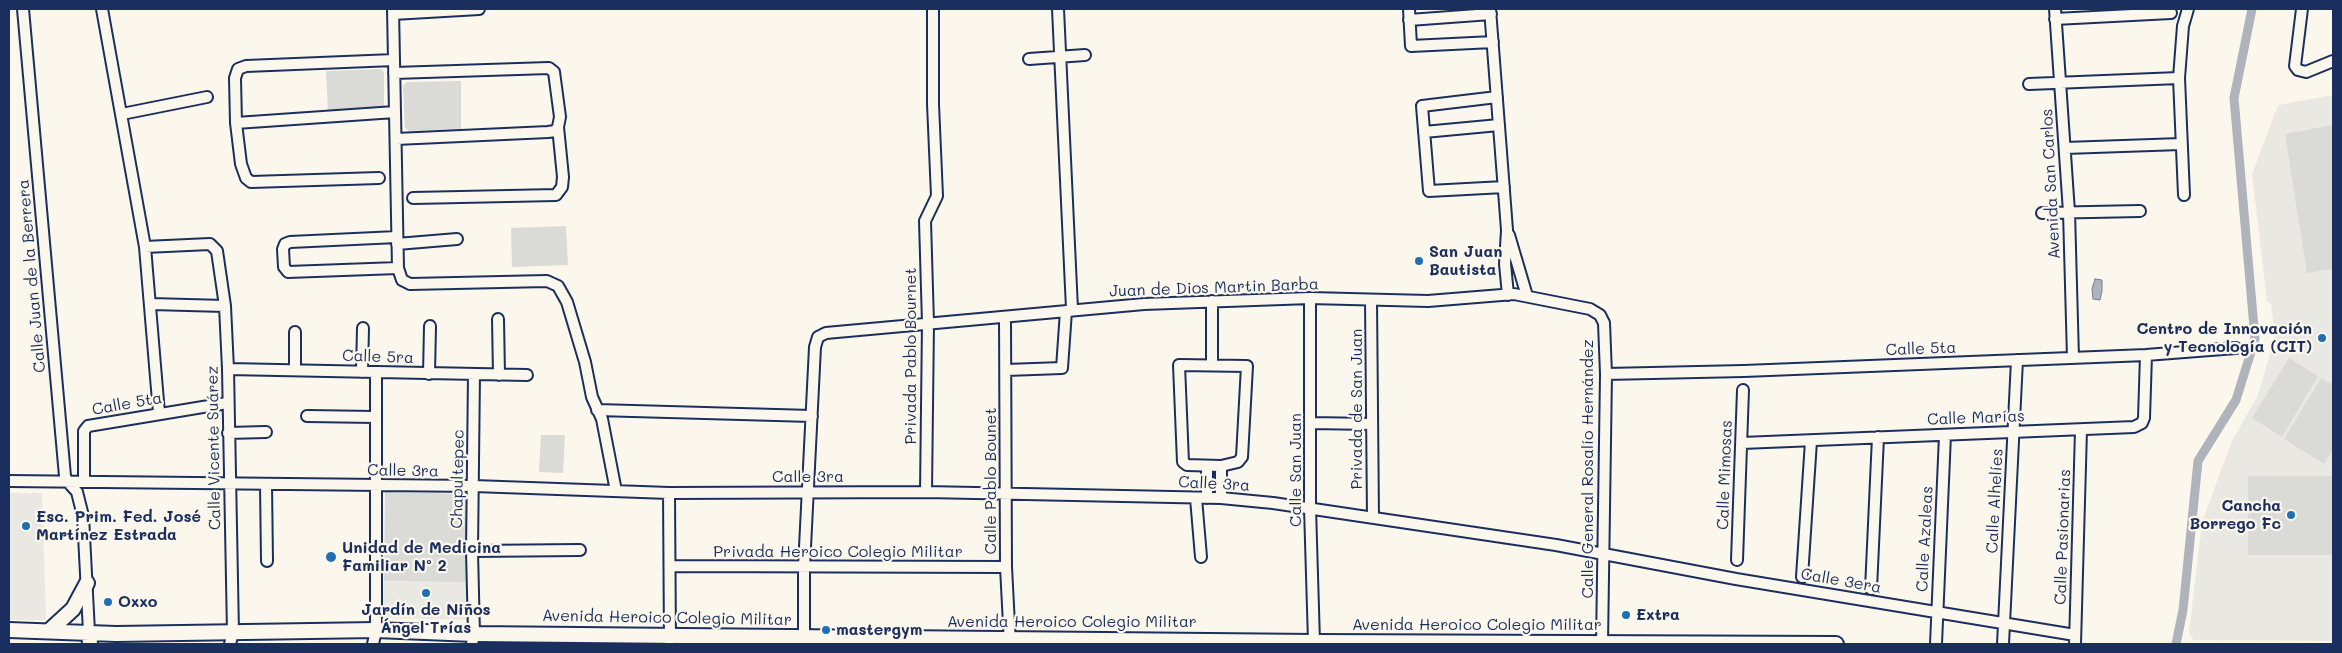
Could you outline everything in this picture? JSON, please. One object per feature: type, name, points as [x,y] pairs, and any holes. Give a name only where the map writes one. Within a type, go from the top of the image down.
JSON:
[{"type":"main road","points":[[49,631],[73,609],[87,583]]},
{"type":"main road","name":"Avenida Heroico Colegio Militar","points":[[9,630],[49,631],[89,638],[114,639],[231,639],[376,630],[473,639],[1836,644]]},
{"type":"street","name":"Calle Juan de la Berrera","points":[[23,9],[67,481]]},
{"type":"street","points":[[102,9],[145,247],[159,413]]},
{"type":"street","points":[[480,9],[393,11],[398,268],[402,280],[410,284],[547,281],[554,283],[562,292],[567,302],[585,362],[592,397],[609,446],[616,491]]},
{"type":"street","name":"Privada Pablo Bournet","points":[[926,492],[928,323],[924,221],[937,196],[933,104],[933,9]]},
{"type":"street","points":[[1006,370],[1058,370],[1064,364],[1069,310],[1058,9]]},
{"type":"street","points":[[1409,9],[1411,46],[1493,42]]},
{"type":"street","points":[[2184,194],[2179,78],[2184,26],[2188,9]]},
{"type":"street","points":[[2302,9],[2295,66],[2298,70],[2306,72],[2333,61]]},
{"type":"street","points":[[2055,14],[2172,11],[2184,26]]},
{"type":"street","points":[[1409,20],[1490,12],[1507,230],[1505,264],[1508,295]]},
{"type":"street","name":"Avenida San Carlos","points":[[2055,14],[2065,148],[2073,358]]},
{"type":"street","points":[[1029,59],[1085,55]]},
{"type":"street","points":[[379,178],[251,182],[246,178],[241,164],[236,123],[235,78],[241,68],[394,60]]},
{"type":"street","points":[[394,73],[549,68],[555,76],[560,117],[558,127],[563,177],[562,187],[556,195],[413,198]]},
{"type":"street","points":[[2029,84],[2179,78]]},
{"type":"street","points":[[122,114],[207,97]]},
{"type":"street","points":[[1497,98],[1422,106],[1424,132],[1429,191],[1504,187]]},
{"type":"street","points":[[236,123],[395,112]]},
{"type":"street","points":[[1424,132],[1499,125]]},
{"type":"street","points":[[396,139],[548,132],[558,127]]},
{"type":"street","points":[[2065,148],[2181,144]]},
{"type":"street","points":[[2042,213],[2140,211]]},
{"type":"street","points":[[1507,230],[1527,296]]},
{"type":"street","points":[[398,268],[288,272],[284,267],[283,249],[285,244],[290,242],[457,240]]},
{"type":"street","name":"Calle Vicente Suárez","points":[[145,247],[210,244],[217,251],[225,306],[228,368],[231,639]]},
{"type":"street","name":"Juan de Dios Martin Barba","points":[[812,416],[816,347],[818,337],[826,333],[1069,310],[1212,301],[1310,298],[1428,301],[1508,295],[1527,296],[1590,309],[1600,315],[1604,323]]},
{"type":"street","name":"Calle San Juan","points":[[1304,643],[1310,508],[1310,298]]},
{"type":"street","name":"Privada de San Juan","points":[[1371,300],[1372,518]]},
{"type":"street","points":[[1212,301],[1212,365]]},
{"type":"street","points":[[151,304],[225,306]]},
{"type":"street","name":"Calle Pablo Bounet","points":[[1005,317],[1006,567],[1010,642]]},
{"type":"street","points":[[498,319],[499,375]]},
{"type":"street","name":"Calle General Rosalío Hernández","points":[[1602,644],[1606,374],[1604,323]]},
{"type":"street","points":[[430,326],[430,374]]},
{"type":"street","points":[[362,372],[363,328]]},
{"type":"street","points":[[295,332],[295,370]]},
{"type":"street","name":"Calle 5ta","points":[[1606,374],[1744,371],[2146,355],[2236,348]]},
{"type":"street","name":"Calle Marías","points":[[1742,443],[2129,428],[2142,423],[2144,418],[2146,355]]},
{"type":"street","name":"Calle Alhelíes","points":[[2003,644],[2017,360]]},
{"type":"street","points":[[1179,365],[1212,365],[1247,366],[1242,457],[1236,464],[1221,466],[1187,465],[1182,461],[1179,365]]},
{"type":"street","name":"Calle 5ra","points":[[228,368],[527,375]]},
{"type":"street","points":[[373,644],[376,630],[374,486],[376,372]]},
{"type":"street","name":"Chapultepec","points":[[473,639],[474,374]]},
{"type":"street","name":"Calle Mimosas","points":[[1737,560],[1743,390]]},
{"type":"street","name":"Calle 5ta","points":[[84,482],[86,428],[91,424],[227,403]]},
{"type":"street","points":[[597,410],[812,416],[804,567],[805,640]]},
{"type":"street","points":[[308,416],[375,417]]},
{"type":"street","points":[[1311,423],[1372,424]]},
{"type":"street","name":"Calle Pasionarias","points":[[2075,640],[2081,430]]},
{"type":"street","points":[[228,433],[266,432]]},
{"type":"street","name":"Calle Azaleas","points":[[1936,644],[1945,435]]},
{"type":"street","points":[[1871,589],[1878,437]]},
{"type":"street","points":[[1802,577],[1810,441]]},
{"type":"street","points":[[1201,557],[1202,498],[1207,466]]},
{"type":"street","points":[[1221,466],[1221,498]]},
{"type":"street","name":"Calle 3ra","points":[[9,480],[474,486],[669,493],[926,492],[1221,498],[1310,508],[1556,545],[1603,554]]},
{"type":"street","points":[[67,481],[74,487],[80,499],[85,537],[89,638]]},
{"type":"street","points":[[266,484],[267,561]]},
{"type":"street","points":[[669,493],[671,640]]},
{"type":"street","points":[[472,551],[580,550]]},
{"type":"street","name":"Calle 3era","points":[[1603,554],[1936,614],[2004,624],[2075,640]]},
{"type":"street","name":"Privada Heroico Colegio Militar","points":[[670,566],[1006,567]]},
{"type":"shaded area","points":[[381,69],[384,72],[384,106],[380,110],[328,112],[326,71]]},
{"type":"shaded area","points":[[461,81],[461,129],[409,131],[405,128],[403,86],[407,82]]},
{"type":"shaded area","points":[[2333,95],[2333,641],[2193,640],[2189,633],[2202,522],[2232,441],[2258,395],[2275,337],[2271,304],[2267,301],[2252,174],[2278,105]]},
{"type":"shaded area","points":[[2333,125],[2333,269],[2307,273],[2285,134]]},
{"type":"shaded area","points":[[566,226],[568,265],[512,267],[511,228]]},
{"type":"shaded area","points":[[2095,279],[2102,280],[2100,300],[2093,299],[2092,289]]},
{"type":"shaded area","points":[[2289,358],[2318,376],[2282,437],[2252,418]]},
{"type":"shaded area","points":[[2321,378],[2333,385],[2333,449],[2324,464],[2284,439]]},
{"type":"shaded area","points":[[541,435],[565,435],[563,473],[539,472]]},
{"type":"shaded area","name":"Cancha Borrego Fc","points":[[2248,476],[2333,476],[2333,555],[2248,555]]},
{"type":"shaded area","points":[[385,492],[471,494],[468,582],[384,581]]},
{"type":"shaded area","name":"Esc. Prim. Fed. José Martínez Estrada","points":[[9,493],[42,493],[46,620],[9,620]]},
{"type":"shaded area","name":"Jardín de Niños Ángel Trías","points":[[384,581],[468,582],[468,620],[383,618]]},
{"type":"waterway","points":[[2176,644],[2183,610],[2198,461],[2236,400],[2255,339],[2234,98],[2252,9]]},
{"type":"place","name":"San Juan Bautista","points":[[1419,261]]},
{"type":"place","name":"Centro de Innovación y Tecnología (CIT)","points":[[2322,338]]},
{"type":"place","name":"Cancha Borrego Fc","points":[[2291,515]]},
{"type":"place","name":"Esc. Prim. Fed. José Martínez Estrada","points":[[26,526]]},
{"type":"place","name":"Unidad de Medicina Familiar Nº 2","points":[[331,557]]},
{"type":"place","name":"Jardín de Niños Ángel Trías","points":[[426,593]]},
{"type":"place","name":"Oxxo","points":[[108,602]]},
{"type":"place","name":"Extra","points":[[1626,615]]},
{"type":"place","name":"mastergym","points":[[826,630]]}]
